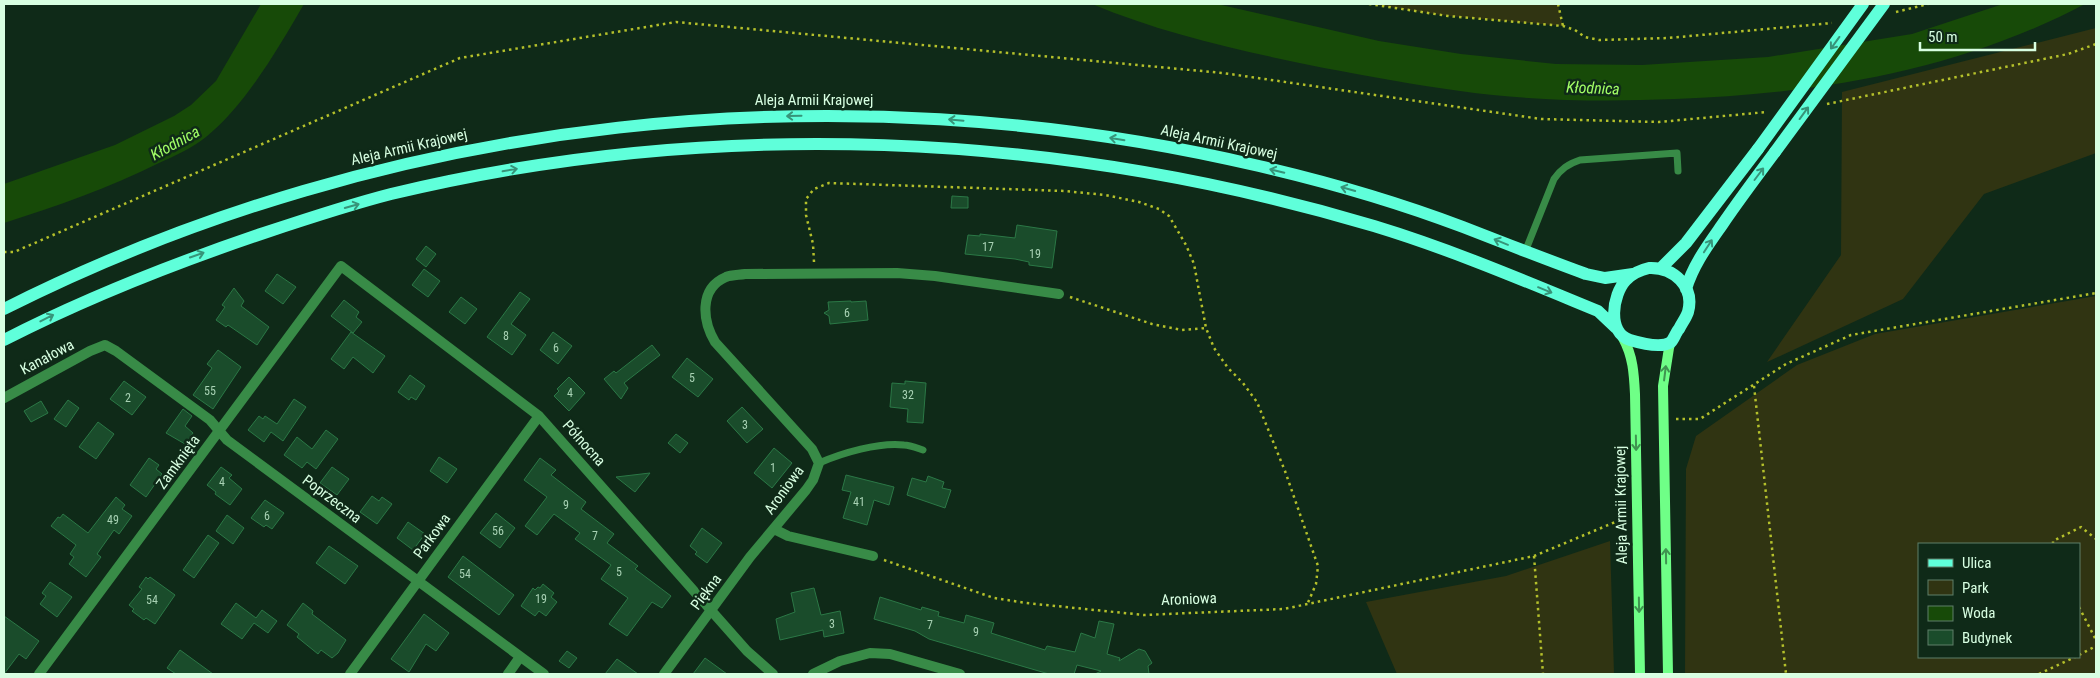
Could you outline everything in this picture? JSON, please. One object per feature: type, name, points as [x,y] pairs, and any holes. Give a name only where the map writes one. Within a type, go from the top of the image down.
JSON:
[{"type":"main road","points":[[1661,268],[1692,236],[1758,149],[1863,4]]},
{"type":"main road","points":[[1686,289],[1692,272],[1701,256],[1742,196],[1888,8]]},
{"type":"main road","name":"Aleja Armii Krajowej","points":[[4,309],[47,287],[177,232],[301,191],[382,169],[470,150],[546,137],[626,126],[746,117],[928,117],[1046,128],[1190,151],[1324,182],[1386,201],[1461,226],[1586,274],[1605,278],[1633,274]]},
{"type":"main road","name":"Aleja Armii Krajowej","points":[[4,340],[62,311],[186,259],[307,218],[390,194],[481,175],[627,154],[819,142],[924,146],[1032,155],[1123,167],[1252,193],[1418,240],[1598,311],[1620,333],[1631,354],[1634,369],[1640,674]]},
{"type":"main road","points":[[1668,674],[1663,419],[1664,371],[1671,341],[1688,312],[1689,297],[1683,282],[1672,272],[1661,268],[1649,268],[1633,274],[1622,285],[1617,297],[1615,309],[1620,333],[1649,344],[1660,345],[1671,341]]},
{"type":"street","name":"Północna","points":[[341,266],[539,416],[747,651],[773,674]]},
{"type":"street","name":"Zamknięta","points":[[40,674],[341,266]]},
{"type":"street","name":"Aroniowa","points":[[873,556],[788,536],[774,529],[813,480],[819,463],[812,449],[715,342],[708,330],[705,317],[706,301],[710,292],[716,284],[726,277],[745,274],[897,273],[935,276],[1059,294]]},
{"type":"street","name":"Poprzeczna","points":[[105,345],[116,351],[210,420],[227,440],[544,674]]},
{"type":"street","name":"Kanałowa","points":[[4,398],[90,351],[105,345]]},
{"type":"street","name":"Parkowa","points":[[350,674],[539,416]]},
{"type":"street","name":"Piękna","points":[[664,674],[750,556],[774,529]]},
{"type":"street","points":[[813,674],[840,661],[870,653],[890,654],[960,674]]},
{"type":"street","points":[[508,674],[520,657]]},
{"type":"lane","points":[[1525,252],[1554,179],[1560,170],[1572,162],[1677,153],[1678,171]]},
{"type":"lane","points":[[819,463],[845,452],[876,447],[904,445],[923,450]]},
{"type":"path","points":[[1369,4],[1448,16],[1563,26],[1575,30],[1585,37],[1599,40],[1677,38],[1838,22]]},
{"type":"path","points":[[1558,4],[1563,26]]},
{"type":"path","points":[[1888,8],[1928,4]]},
{"type":"path","points":[[4,252],[14,252],[460,58],[676,22],[1223,73],[1541,119],[1659,122],[1769,112]]},
{"type":"path","points":[[1827,104],[2068,54],[2096,44]]},
{"type":"path","points":[[815,273],[813,244],[806,215],[806,199],[814,189],[829,183],[1065,191],[1105,195],[1139,202],[1159,209],[1169,216],[1186,245],[1194,264],[1206,328],[1214,348],[1228,368],[1243,383],[1257,402],[1285,471],[1318,566],[1316,584],[1307,605]]},
{"type":"path","points":[[1663,419],[1700,419],[1786,364],[1851,335],[2096,293]]},
{"type":"path","points":[[1059,294],[1152,324],[1182,330],[1206,328]]},
{"type":"path","points":[[1754,386],[1786,674]]},
{"type":"path","name":"Aroniowa","points":[[873,556],[994,598],[1084,610],[1144,615],[1284,610],[1534,556],[1638,512]]},
{"type":"path","points":[[2053,543],[2081,527],[2096,539]]},
{"type":"path","points":[[1534,556],[1543,674]]},
{"type":"path","points":[[2080,609],[2096,640]]},
{"type":"path","points":[[2080,654],[2096,646]]},
{"type":"path","points":[[2040,674],[2073,658]]},
{"type":"green space","points":[[1369,4],[1558,4],[1563,26],[1448,16]]},
{"type":"green space","points":[[2096,28],[2096,153],[1984,194],[1903,299],[1767,362],[1841,255],[1842,92]]},
{"type":"green space","points":[[2096,296],[2096,674],[1685,674],[1686,469],[1696,436],[1797,365],[1875,334]]},
{"type":"green space","points":[[1610,541],[1614,674],[1397,674],[1366,602],[1506,576]]},
{"type":"water","name":"Kłodnica","points":[[261,4],[304,4],[248,93],[206,137],[183,152],[121,181],[4,223],[4,184],[115,145],[174,116],[191,105],[216,81]]},
{"type":"water","name":"Kłodnica","points":[[1092,4],[1217,4],[1379,41],[1461,54],[1556,64],[1642,65],[1768,57],[1912,34],[2003,4],[2085,4],[2037,27],[1987,46],[1937,62],[1886,75],[1834,84],[1728,96],[1648,100],[1594,100],[1540,99],[1487,94],[1426,86],[1324,68],[1177,34]]},
{"type":"building","points":[[952,196],[968,197],[968,208],[951,208]]},
{"type":"building","points":[[1017,225],[1057,231],[1052,268],[1029,265],[1029,262],[1015,259],[965,254],[968,235],[980,236],[980,234],[1015,238]]},
{"type":"building","points":[[426,246],[436,254],[426,267],[416,259]]},
{"type":"building","points":[[424,269],[440,281],[428,297],[412,285]]},
{"type":"building","points":[[277,274],[296,287],[283,304],[265,291]]},
{"type":"building","points":[[234,288],[244,301],[241,306],[269,327],[257,345],[228,325],[226,327],[216,320],[225,307],[222,305]]},
{"type":"building","points":[[520,292],[530,299],[511,324],[526,335],[512,355],[487,337]]},
{"type":"building","points":[[461,297],[477,309],[465,324],[449,312]]},
{"type":"building","points":[[344,300],[359,312],[356,317],[362,322],[353,333],[331,316]]},
{"type":"building","points":[[866,301],[868,320],[830,324],[829,316],[824,313],[829,310],[828,302]]},
{"type":"building","points":[[351,332],[385,356],[373,373],[353,357],[344,369],[331,359]]},
{"type":"building","points":[[553,332],[572,346],[558,364],[540,350]]},
{"type":"building","points":[[652,345],[660,355],[624,383],[628,388],[621,399],[604,379],[614,371],[616,373]]},
{"type":"building","points":[[218,350],[241,367],[213,409],[193,395],[212,368],[207,364]]},
{"type":"building","points":[[687,358],[713,379],[698,397],[672,377]]},
{"type":"building","points":[[410,375],[425,386],[416,400],[411,397],[409,400],[398,392]]},
{"type":"building","points":[[569,377],[585,393],[569,411],[554,396],[559,391],[557,389]]},
{"type":"building","points":[[124,381],[146,397],[132,415],[110,399]]},
{"type":"building","points":[[905,381],[926,383],[923,423],[907,422],[908,409],[890,407],[892,383],[905,384]]},
{"type":"building","points":[[294,399],[306,407],[283,441],[271,432],[264,442],[248,430],[259,416],[263,419],[265,416],[277,424]]},
{"type":"building","points":[[68,400],[79,408],[66,427],[54,419]]},
{"type":"building","points":[[41,401],[48,413],[31,422],[24,411]]},
{"type":"building","points":[[742,407],[763,429],[747,443],[727,421]]},
{"type":"building","points":[[183,409],[192,416],[185,426],[193,433],[185,444],[166,433]]},
{"type":"building","points":[[98,422],[114,434],[96,459],[79,447]]},
{"type":"building","points":[[326,430],[338,439],[316,469],[307,462],[302,468],[284,455],[297,437],[312,449]]},
{"type":"building","points":[[676,434],[688,443],[680,453],[668,443]]},
{"type":"building","points":[[774,448],[792,463],[772,488],[754,473]]},
{"type":"building","points":[[439,457],[457,469],[447,483],[430,471]]},
{"type":"building","points":[[149,458],[159,465],[156,469],[162,474],[146,497],[130,485]]},
{"type":"building","points":[[540,458],[556,470],[551,475],[586,502],[581,509],[614,534],[607,543],[638,566],[635,569],[671,596],[662,608],[652,602],[627,636],[609,624],[628,598],[601,579],[611,565],[575,539],[580,533],[554,514],[537,535],[525,526],[547,497],[524,480]]},
{"type":"building","points":[[221,467],[232,475],[229,478],[242,489],[230,505],[215,494],[216,492],[207,485]]},
{"type":"building","points":[[332,467],[349,479],[337,495],[320,483]]},
{"type":"building","points":[[650,473],[635,492],[616,477]]},
{"type":"building","points":[[846,475],[894,487],[889,505],[874,500],[867,525],[843,518],[851,492],[842,490]]},
{"type":"building","points":[[928,476],[944,482],[942,488],[951,490],[945,508],[907,495],[912,478],[926,482]]},
{"type":"building","points":[[372,496],[379,501],[382,497],[392,504],[377,524],[360,512]]},
{"type":"building","points":[[116,497],[125,505],[122,509],[132,516],[119,534],[114,530],[97,554],[101,557],[86,577],[69,564],[74,557],[70,554],[76,545],[51,526],[63,514],[88,533]]},
{"type":"building","points":[[265,500],[284,513],[272,529],[266,525],[264,527],[251,518]]},
{"type":"building","points":[[496,513],[515,528],[500,548],[480,533]]},
{"type":"building","points":[[227,515],[244,528],[233,544],[216,531]]},
{"type":"building","points":[[408,522],[425,534],[413,550],[397,538]]},
{"type":"building","points":[[702,528],[722,543],[707,563],[695,554],[697,552],[690,546]]},
{"type":"building","points":[[208,535],[219,543],[194,578],[183,570]]},
{"type":"building","points":[[329,546],[358,566],[345,584],[316,563]]},
{"type":"building","points":[[463,556],[514,595],[499,615],[448,577]]},
{"type":"building","points":[[146,577],[148,579],[150,577],[175,595],[155,624],[146,618],[144,620],[132,611],[134,609],[129,605],[142,589],[139,587]]},
{"type":"building","points":[[50,582],[72,597],[57,617],[40,604],[46,596],[42,593]]},
{"type":"building","points":[[543,584],[554,593],[551,597],[557,602],[546,616],[539,611],[535,616],[521,606],[533,588],[535,590],[538,587],[540,588]]},
{"type":"building","points":[[814,588],[821,615],[840,611],[844,633],[824,637],[823,630],[780,640],[776,619],[795,612],[791,593]]},
{"type":"building","points":[[880,597],[921,610],[922,607],[939,612],[938,616],[964,623],[966,615],[994,623],[991,633],[1045,650],[1047,646],[1075,652],[1081,633],[1095,638],[1099,621],[1114,624],[1107,654],[1120,658],[1119,661],[1139,649],[1145,651],[1152,663],[1148,666],[1149,674],[1095,674],[1101,671],[1077,665],[1074,674],[1049,674],[929,639],[915,631],[874,619]]},
{"type":"building","points":[[236,603],[256,618],[262,610],[277,621],[268,633],[254,623],[242,639],[221,624]]},
{"type":"building","points":[[303,603],[313,611],[312,614],[346,640],[338,653],[332,658],[321,650],[318,654],[297,637],[299,634],[287,625]]},
{"type":"building","points":[[424,614],[449,633],[436,651],[426,644],[409,672],[391,659]]},
{"type":"building","points":[[4,616],[39,641],[26,659],[19,654],[4,674]]},
{"type":"building","points":[[180,650],[213,674],[176,674],[167,668]]},
{"type":"building","points":[[567,651],[577,658],[569,668],[559,661]]},
{"type":"building","points":[[705,658],[727,674],[693,674]]},
{"type":"building","points":[[617,659],[638,674],[605,674]]}]
